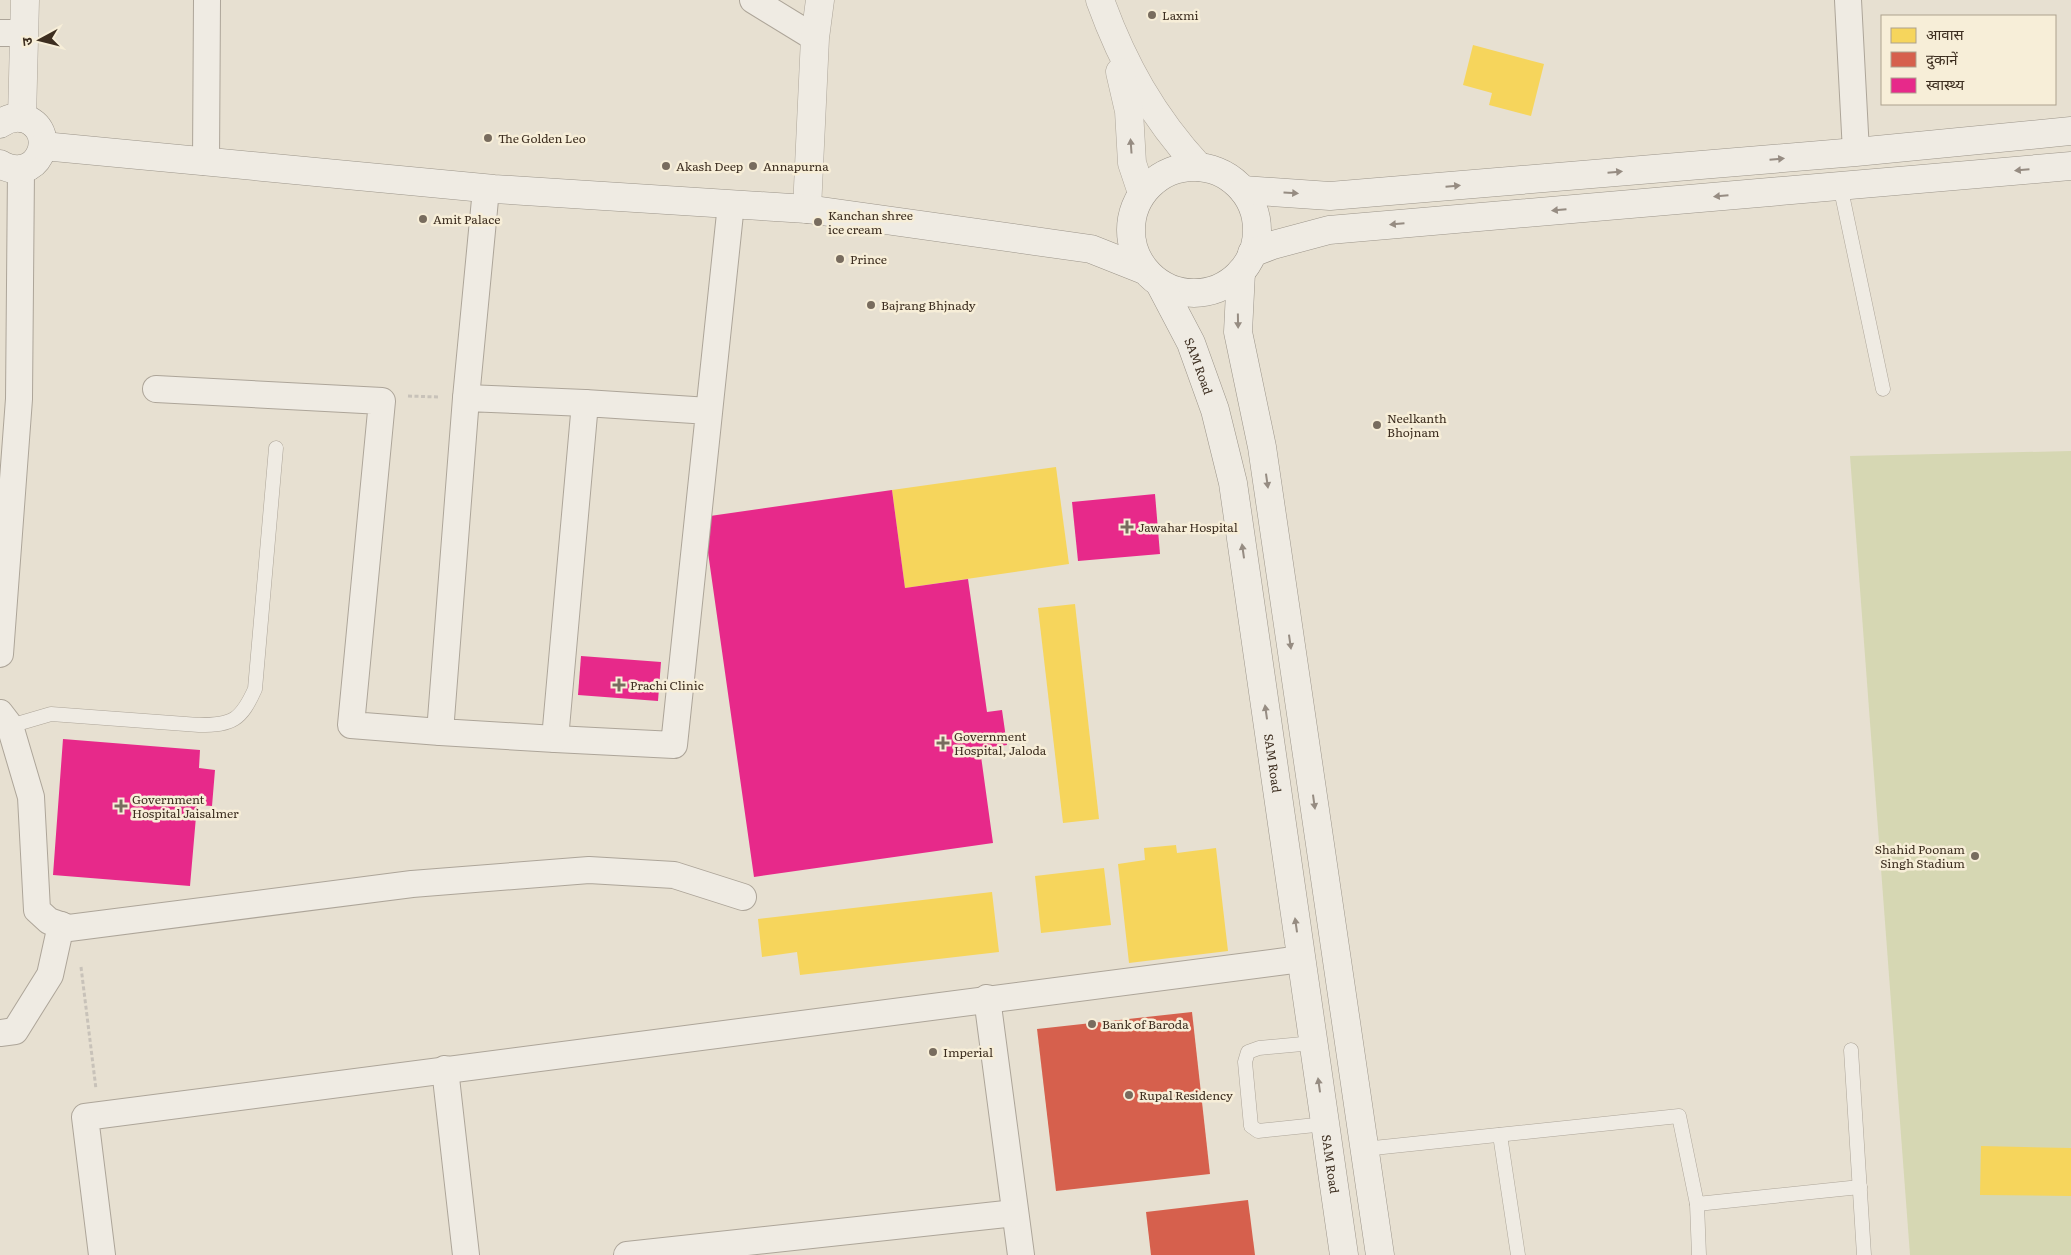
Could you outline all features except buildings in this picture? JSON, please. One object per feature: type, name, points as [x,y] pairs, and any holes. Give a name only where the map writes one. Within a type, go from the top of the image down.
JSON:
[{"type":"main road","points":[[10,167],[36,162],[43,146],[38,128],[11,121],[12,33],[25,0]]},
{"type":"main road","points":[[806,209],[815,38],[820,0]]},
{"type":"main road","points":[[1100,0],[1112,32],[1146,100],[1177,143],[1200,167]]},
{"type":"main road","points":[[1112,32],[1129,111],[1132,163],[1142,193],[1130,232],[1134,252],[1152,277]]},
{"type":"main road","points":[[1243,190],[1330,196],[1856,152],[2071,131]]},
{"type":"main road","points":[[43,146],[486,189],[806,209],[1091,249],[1152,277],[1176,291],[1194,294],[1227,284],[1246,263],[1274,245],[1329,230],[2071,166]]},
{"type":"main road","points":[[1091,249],[1109,242],[1121,232],[1142,193],[1158,177],[1178,168],[1200,167],[1220,172],[1243,190],[1255,217],[1257,235],[1246,263],[1238,332],[1262,447],[1380,1255]]},
{"type":"main road","name":"SAM Road","points":[[1152,277],[1191,343],[1215,410],[1233,483],[1344,1255]]},
{"type":"street","points":[[206,162],[207,0]]},
{"type":"street","points":[[754,0],[815,38]]},
{"type":"street","points":[[1848,0],[1856,152]]},
{"type":"street","points":[[0,654],[19,399],[10,167]]},
{"type":"street","points":[[440,732],[466,398],[486,189]]},
{"type":"street","points":[[156,390],[382,401],[351,724],[440,732],[674,746],[732,204]]},
{"type":"street","points":[[466,398],[710,411]]},
{"type":"street","points":[[555,739],[585,403]]},
{"type":"street","points":[[5,720],[31,797],[37,910],[49,921],[68,926],[412,884],[589,870],[674,874],[744,897]]},
{"type":"street","points":[[0,1033],[15,1031],[50,975],[68,926]]},
{"type":"street","points":[[102,1255],[85,1117],[987,998],[1301,959]]},
{"type":"street","points":[[987,998],[1021,1255]]},
{"type":"street","points":[[445,1069],[466,1255]]},
{"type":"street","points":[[627,1255],[791,1246],[1015,1213]]},
{"type":"lane","points":[[1840,185],[1883,389]]},
{"type":"lane","points":[[5,720],[51,714],[199,725],[220,725],[235,720],[247,707],[255,688],[276,448]]},
{"type":"lane","points":[[1313,1043],[1259,1048],[1248,1052],[1245,1062],[1251,1126],[1258,1131],[1325,1124]]},
{"type":"lane","points":[[1851,1050],[1864,1255]]},
{"type":"lane","points":[[1364,1149],[1679,1116],[1696,1204],[1699,1255]]},
{"type":"lane","points":[[1500,1135],[1518,1255]]},
{"type":"lane","points":[[1696,1204],[1860,1187]]},
{"type":"path","points":[[382,401],[392,395],[466,398]]},
{"type":"path","points":[[68,926],[99,1115]]},
{"type":"green space","name":"Shahid Poonam Singh Stadium","points":[[2071,451],[2071,1255],[1910,1255],[1850,456]]},
{"type":"place","name":"Laxmi","points":[[1152,15]]},
{"type":"place","name":"The Golden Leo","points":[[488,138]]},
{"type":"place","name":"Akash Deep","points":[[666,166]]},
{"type":"place","name":"Annapurna","points":[[753,166]]},
{"type":"place","name":"Amit Palace","points":[[423,219]]},
{"type":"place","name":"Kanchan shree ice cream","points":[[818,222]]},
{"type":"place","name":"Prince","points":[[840,259]]},
{"type":"place","name":"Bajrang Bhjnady","points":[[871,305]]},
{"type":"place","name":"Neelkanth Bhojnam","points":[[1377,425]]},
{"type":"place","name":"Jawahar Hospital","points":[[1127,527]]},
{"type":"place","name":"Prachi Clinic","points":[[619,685]]},
{"type":"place","name":"Government Hospital, Jaloda","points":[[943,743]]},
{"type":"place","name":"Government Hospital Jaisalmer","points":[[121,806]]},
{"type":"place","name":"Shahid Poonam Singh Stadium","points":[[1975,856]]},
{"type":"place","name":"Bank of Baroda","points":[[1092,1024]]},
{"type":"place","name":"Imperial","points":[[933,1052]]},
{"type":"place","name":"Rupal Residency","points":[[1129,1095]]}]
